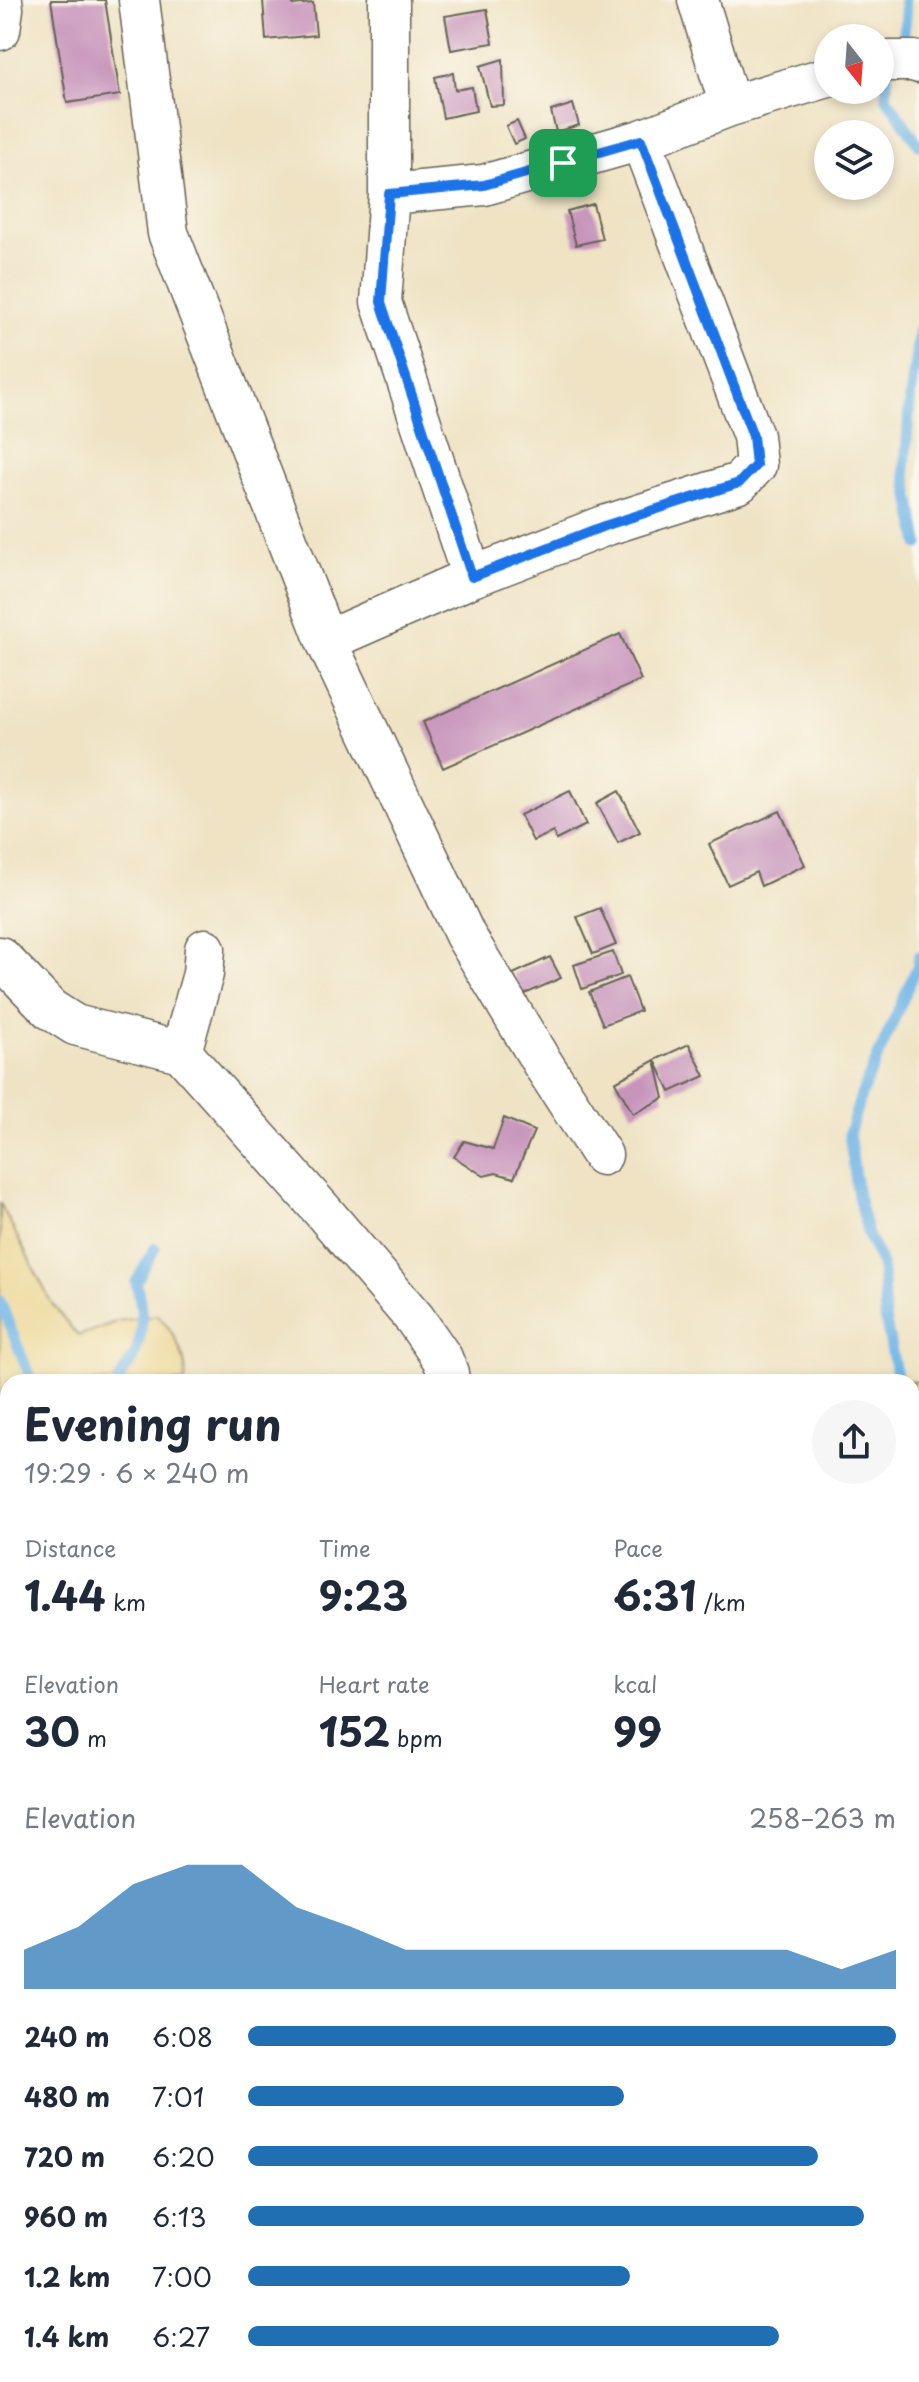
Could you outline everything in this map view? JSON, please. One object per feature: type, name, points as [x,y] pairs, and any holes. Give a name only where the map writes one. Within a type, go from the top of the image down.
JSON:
[{"type":"street","points":[[0,30],[2,0]]},
{"type":"street","points":[[139,0],[168,233],[326,641],[465,935],[602,1155]]},
{"type":"street","points":[[389,0],[389,194],[381,302],[472,577]]},
{"type":"street","points":[[698,0],[730,106]]},
{"type":"street","points":[[894,61],[919,63]]},
{"type":"street","points":[[389,194],[484,185],[641,140],[730,106],[814,81]]},
{"type":"street","points":[[326,641],[472,577],[604,526],[739,483],[756,465],[753,436],[641,140]]},
{"type":"street","points":[[181,1052],[203,974],[205,949]]},
{"type":"street","points":[[0,957],[50,1009],[75,1025],[181,1052],[415,1319],[442,1358],[448,1374]]},
{"type":"sand","points":[[0,1203],[52,1304],[78,1336],[118,1321],[158,1315],[179,1346],[186,1373],[186,1374],[0,1374]]},
{"type":"building","points":[[51,0],[105,0],[120,95],[67,103]]},
{"type":"building","points":[[263,0],[292,0],[293,5],[313,3],[316,35],[266,40]]},
{"type":"building","points":[[487,9],[493,43],[451,50],[445,16]]},
{"type":"building","points":[[503,59],[504,105],[490,106],[480,66]]},
{"type":"building","points":[[453,73],[455,90],[472,87],[476,111],[443,118],[435,77]]},
{"type":"building","points":[[573,104],[579,125],[556,132],[551,111]]},
{"type":"building","points":[[517,121],[525,139],[514,144],[506,126]]},
{"type":"building","points":[[593,204],[602,239],[576,245],[567,211]]},
{"type":"building","points":[[620,634],[641,680],[443,768],[423,722]]},
{"type":"building","points":[[570,791],[586,825],[556,840],[553,832],[533,841],[520,815]]},
{"type":"building","points":[[619,791],[640,832],[618,843],[597,803]]},
{"type":"building","points":[[780,811],[805,865],[761,886],[756,872],[728,885],[709,844]]},
{"type":"building","points":[[600,908],[616,945],[593,954],[577,917]]},
{"type":"building","points":[[613,952],[621,975],[582,989],[574,965]]},
{"type":"building","points":[[550,957],[561,978],[523,995],[513,974]]},
{"type":"building","points":[[627,977],[640,1011],[603,1025],[589,992]]},
{"type":"building","points":[[689,1044],[705,1076],[670,1092],[655,1060]]},
{"type":"building","points":[[655,1060],[664,1098],[633,1114],[615,1082]]},
{"type":"building","points":[[504,1118],[534,1131],[514,1178],[496,1173],[484,1176],[454,1157],[464,1141],[493,1149]]},
{"type":"waterway","points":[[898,53],[902,49],[906,16],[904,0]]},
{"type":"waterway","points":[[891,104],[919,145]]},
{"type":"waterway","points":[[919,329],[905,469],[919,544]]},
{"type":"waterway","points":[[896,1374],[885,1318],[882,1265],[868,1235],[858,1196],[849,1134],[861,1095],[919,956]]},
{"type":"waterway","points":[[122,1374],[133,1357],[140,1336],[141,1309],[136,1282],[155,1248]]},
{"type":"waterway","points":[[0,1301],[29,1374]]},
{"type":"route","points":[[641,140],[753,436],[756,465],[739,483],[604,526],[472,577],[381,302],[389,194],[484,185],[563,163],[641,140]]}]
